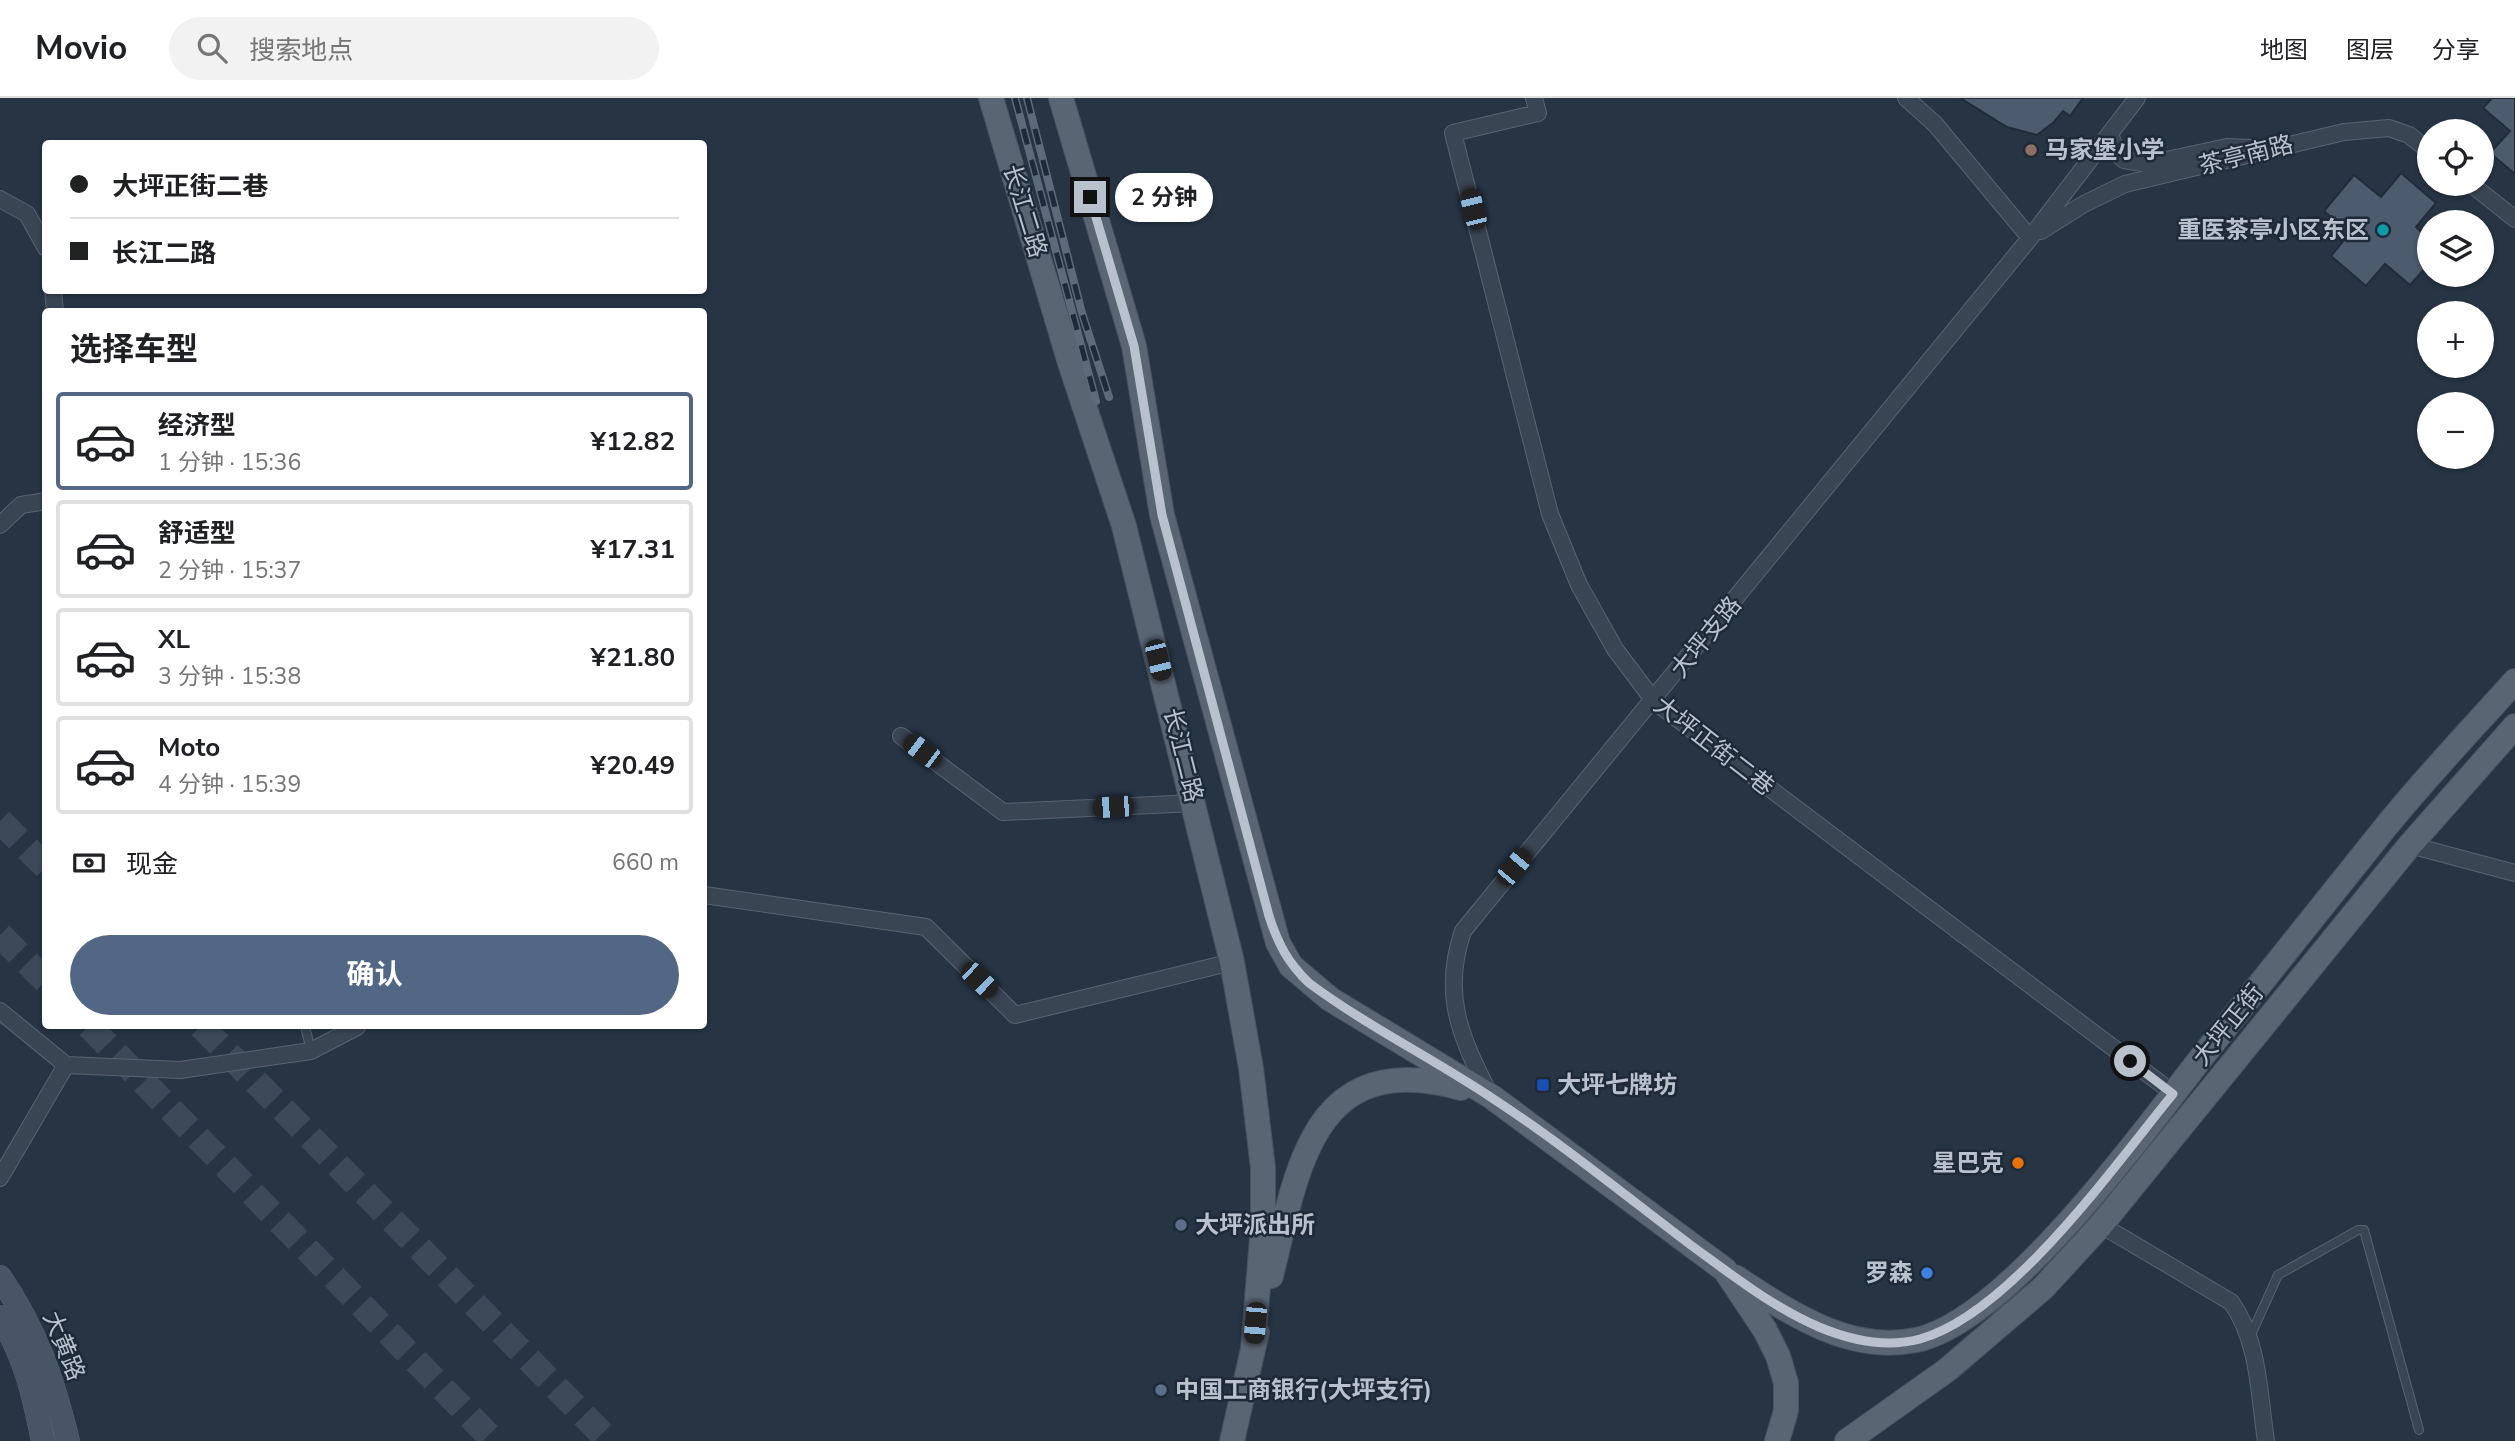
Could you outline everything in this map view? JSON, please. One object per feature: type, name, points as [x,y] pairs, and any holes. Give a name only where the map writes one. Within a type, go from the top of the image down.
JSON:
[{"type":"main road","name":"长江二路","points":[[991,98],[1070,363],[1124,526],[1233,962],[1251,1068],[1263,1168],[1263,1226],[1253,1348]]},
{"type":"main road","name":"长江二路","points":[[1061,98],[1134,346],[1162,515],[1278,943],[1291,966],[1330,999],[1492,1097],[1725,1270],[1765,1330],[1778,1356],[1786,1383],[1786,1411],[1777,1441]]},
{"type":"main road","name":"大坪正街","points":[[1725,1270],[1793,1315],[1840,1335],[1892,1343],[1919,1339],[1945,1329],[2006,1284],[2080,1209],[2387,825],[2515,681]]},
{"type":"main road","name":"大坪正街","points":[[1847,1441],[1902,1404],[1997,1330],[2043,1288],[2101,1225],[2410,845],[2515,726]]},
{"type":"main road","name":"长江二路","points":[[1232,1441],[1295,1179],[1309,1145],[1323,1123],[1341,1103],[1362,1089],[1385,1080],[1426,1079],[1492,1097]]},
{"type":"main road","name":"大黄路","points":[[0,1277],[29,1324],[52,1377],[68,1441]]},
{"type":"main road","name":"大黄路","points":[[0,1317],[12,1336],[32,1387],[43,1441]]},
{"type":"street","name":"大坪正街二巷","points":[[1534,98],[1538,113],[1454,133],[1550,514],[1579,585],[1615,649],[1654,701],[2173,1094]]},
{"type":"street","points":[[1906,98],[1935,124],[2030,238]]},
{"type":"street","name":"大坪支路","points":[[1492,1097],[1468,1053],[1455,1009],[1452,985],[1455,956],[1463,931],[1654,701],[2030,238],[2137,98]]},
{"type":"street","name":"茶亭南路","points":[[2030,238],[2084,204],[2125,184],[2344,132],[2389,128],[2409,135],[2417,141]]},
{"type":"street","points":[[2110,133],[2111,145],[2117,154],[2136,163],[2148,164],[2227,147],[2276,148]]},
{"type":"street","points":[[2486,196],[2515,219]]},
{"type":"street","points":[[0,199],[27,214],[42,241]]},
{"type":"street","points":[[0,525],[21,505],[42,502]]},
{"type":"street","points":[[901,736],[1003,812],[1195,803]]},
{"type":"street","points":[[2410,845],[2515,873]]},
{"type":"street","points":[[707,895],[926,927],[1015,1015],[1233,962]]},
{"type":"street","points":[[0,1011],[66,1065],[180,1070],[311,1051],[353,1029]]},
{"type":"street","points":[[0,1178],[66,1065]]},
{"type":"street","points":[[2101,1225],[2231,1302],[2242,1317],[2250,1337],[2266,1441]]},
{"type":"lane","points":[[306,1029],[311,1051]]},
{"type":"lane","points":[[2250,1337],[2278,1275],[2358,1230],[2364,1230],[2419,1430]]},
{"type":"building","points":[[1960,98],[2083,98],[2070,116],[2063,111],[2037,135],[2007,127]]},
{"type":"building","points":[[2492,98],[2515,98],[2515,174],[2494,156],[2494,149],[2510,131],[2483,108]]},
{"type":"building","name":"重医茶亭小区东区","points":[[2401,173],[2417,187],[2417,196],[2428,196],[2436,203],[2430,210],[2417,210],[2417,277],[2410,285],[2385,264],[2366,286],[2331,256],[2350,233],[2324,211],[2354,175],[2381,197]]},
{"type":"tunnel","points":[[0,821],[42,863]]},
{"type":"tunnel","points":[[0,935],[42,977]]},
{"type":"tunnel","points":[[92,1029],[494,1441]]},
{"type":"tunnel","points":[[204,1029],[609,1441]]},
{"type":"railway","points":[[1015,98],[1096,401]]},
{"type":"railway","points":[[1027,98],[1082,313],[1109,397]]},
{"type":"place","name":"马家堡小学","points":[[2031,150]]},
{"type":"place","name":"重医茶亭小区东区","points":[[2383,230]]},
{"type":"place","name":"大坪七牌坊","points":[[1543,1085]]},
{"type":"place","name":"星巴克","points":[[2018,1163]]},
{"type":"place","name":"大坪派出所","points":[[1181,1225]]},
{"type":"place","name":"罗森","points":[[1927,1273]]},
{"type":"place","name":"中国工商银行(大坪支行)","points":[[1161,1390]]},
{"type":"route","points":[[1090,197],[1134,346],[1162,515],[1269,916],[1278,943],[1291,966],[1309,983],[1330,999],[1492,1097],[1725,1270],[1793,1315],[1840,1335],[1892,1343],[1919,1339],[1945,1329],[1972,1312],[2006,1284],[2080,1209],[2173,1094],[2130,1061]]}]
